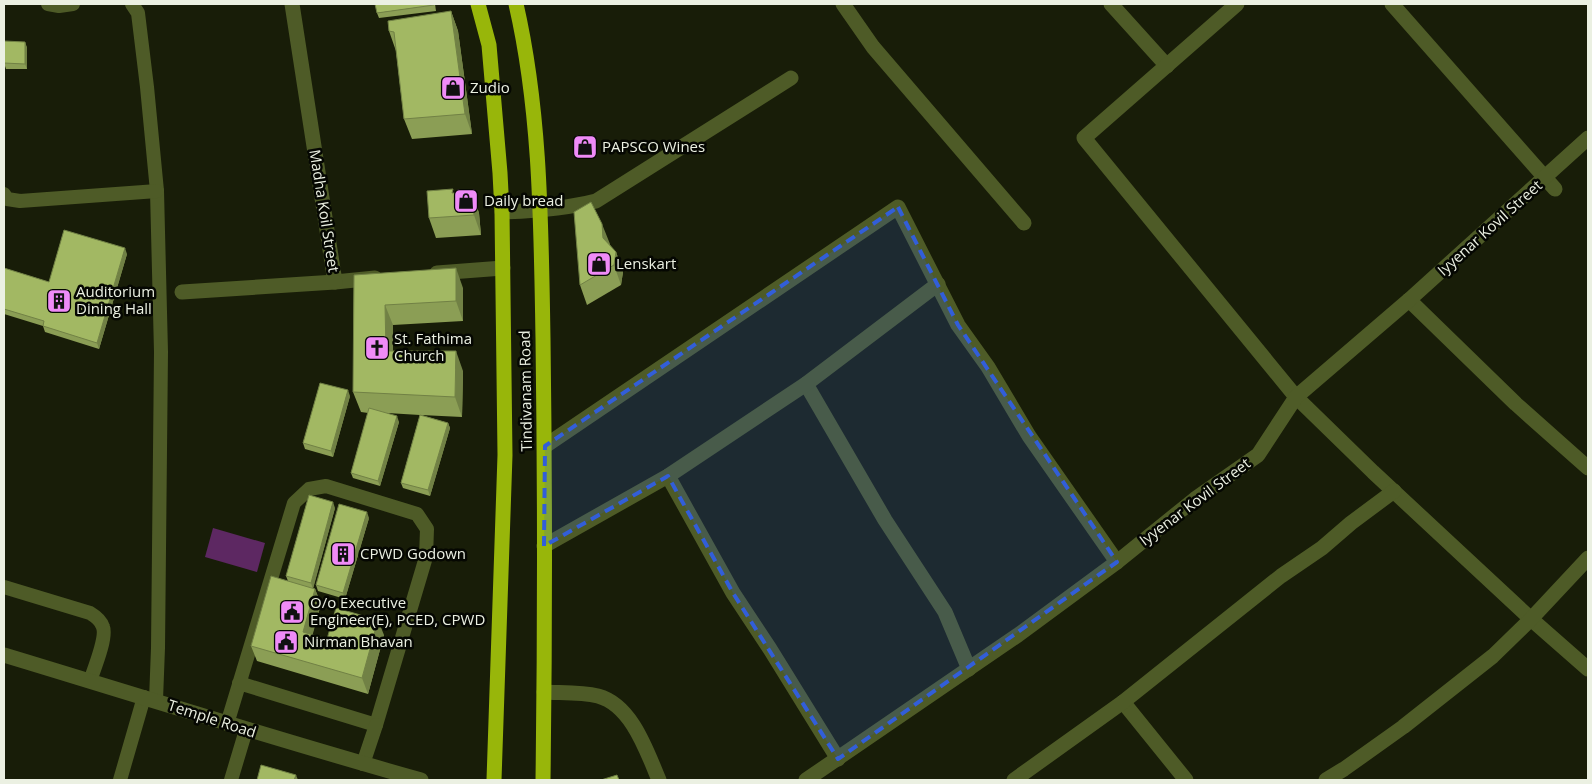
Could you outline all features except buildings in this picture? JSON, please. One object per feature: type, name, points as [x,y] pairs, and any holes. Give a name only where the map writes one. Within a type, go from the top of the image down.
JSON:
[{"type":"highway","points":[[478,4],[489,46],[502,212],[505,455],[494,780]]},
{"type":"highway","name":"Tindivanam Road","points":[[516,4],[525,44],[541,211],[545,446],[543,780]]},
{"type":"street","name":"Madha Koil Street","points":[[292,4],[335,282],[394,277]]},
{"type":"street","points":[[843,4],[873,47],[1024,223]]},
{"type":"street","points":[[1111,4],[1167,66]]},
{"type":"street","points":[[1237,4],[1084,138],[1296,397],[1531,619],[1588,669]]},
{"type":"street","points":[[1392,4],[1555,189]]},
{"type":"street","points":[[502,212],[541,211],[596,201],[791,78]]},
{"type":"street","name":"Iyyenar Kovil Street","points":[[806,780],[969,669],[1118,562],[1195,499],[1258,455],[1296,397],[1409,300],[1588,138]]},
{"type":"street","points":[[545,446],[898,207],[958,325],[988,367],[1029,436],[1118,562]]},
{"type":"street","points":[[424,274],[503,268]]},
{"type":"street","points":[[182,292],[335,282]]},
{"type":"street","points":[[544,546],[668,476],[806,384],[938,284]]},
{"type":"street","points":[[1409,300],[1516,404],[1588,468]]},
{"type":"street","points":[[806,384],[885,520],[945,612],[969,669]]},
{"type":"street","points":[[668,476],[733,593],[770,648],[838,760]]},
{"type":"street","points":[[1014,780],[1123,702],[1281,576],[1322,548],[1351,523],[1394,491]]},
{"type":"street","points":[[1326,780],[1403,727],[1493,656],[1531,619],[1588,558]]},
{"type":"street","name":"Temple Road","points":[[4,655],[246,730],[421,780]]},
{"type":"street","points":[[544,692],[598,696],[616,706],[632,722],[643,742],[659,780]]},
{"type":"street","points":[[1123,702],[1186,780]]},
{"type":"lane","points":[[48,4],[59,6],[73,4]]},
{"type":"lane","points":[[120,780],[150,699],[158,648],[161,362],[156,191],[147,87],[138,13],[132,4]]},
{"type":"lane","points":[[4,194],[7,199],[20,201],[156,191]]},
{"type":"lane","points":[[227,724],[294,503],[309,489],[326,486],[417,514],[427,529],[426,556],[363,764]]},
{"type":"lane","points":[[4,587],[90,613],[99,619],[103,626],[104,636],[90,681]]},
{"type":"lane","points":[[239,683],[376,725]]},
{"type":"lane","points":[[231,780],[246,730]]},
{"type":"highlighted area","points":[[898,207],[958,325],[1117,562],[838,759],[733,593],[668,476],[544,546],[545,446]]},
{"type":"shaded area","points":[[213,528],[265,543],[257,572],[205,557]]},
{"type":"place","name":"Zudio","points":[[453,88]]},
{"type":"place","name":"PAPSCO Wines","points":[[585,147]]},
{"type":"place","name":"Daily bread","points":[[466,201]]},
{"type":"place","name":"Lenskart","points":[[599,264]]},
{"type":"place","name":"Auditorium Dining Hall","points":[[59,301]]},
{"type":"place","name":"St. Fathima Church","points":[[377,348]]},
{"type":"place","name":"CPWD Godown","points":[[343,554]]},
{"type":"place","name":"O/o Executive Engineer(E), PCED, CPWD","points":[[292,612]]},
{"type":"place","name":"Nirman Bhavan","points":[[286,642]]}]
